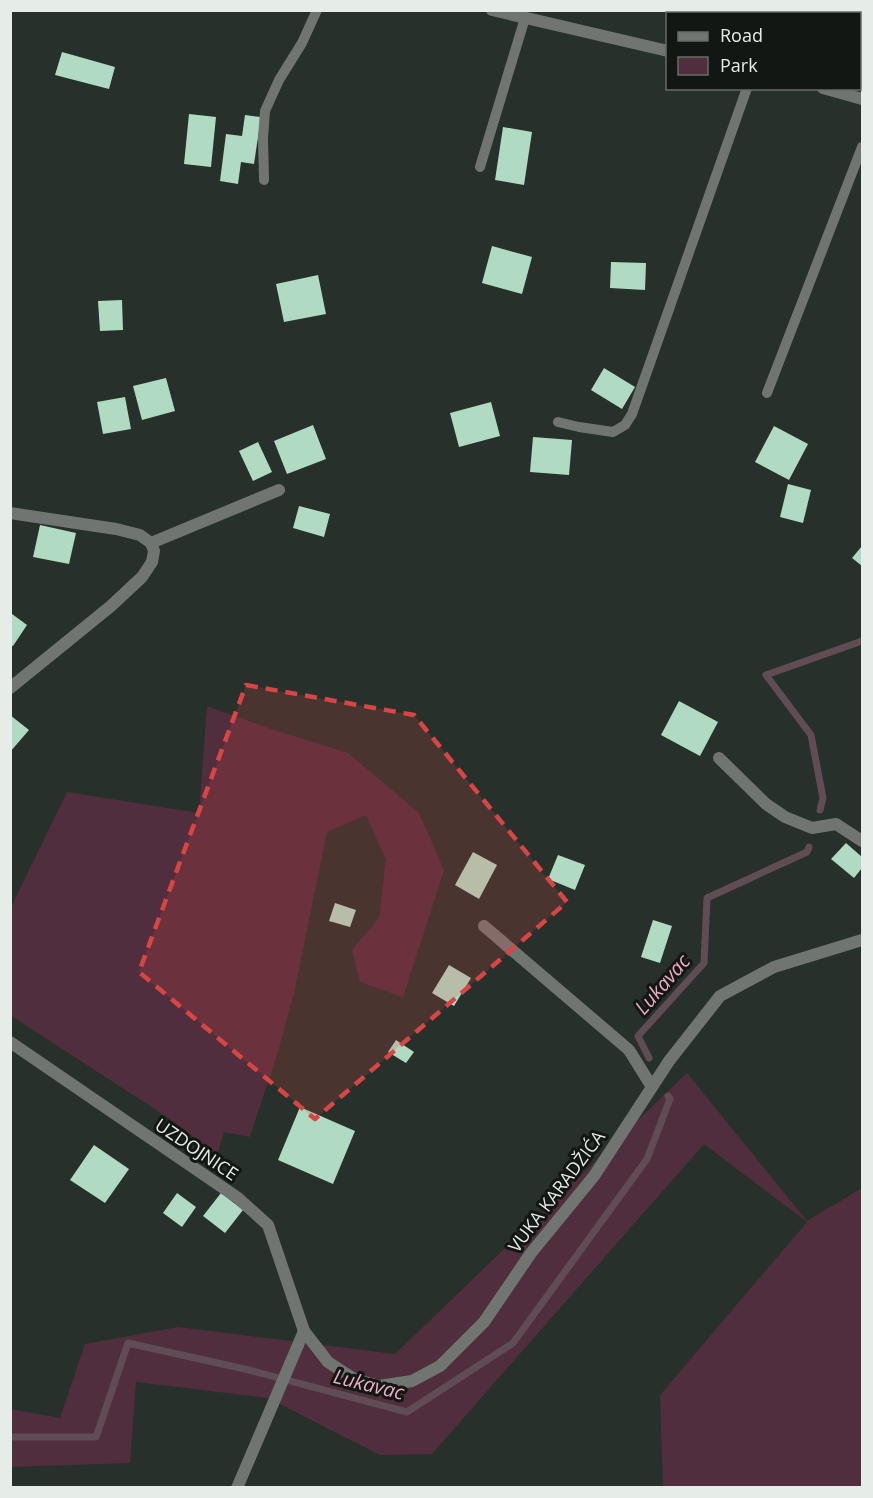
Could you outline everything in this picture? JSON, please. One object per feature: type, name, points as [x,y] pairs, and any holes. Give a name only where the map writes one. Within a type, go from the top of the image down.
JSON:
[{"type":"street","points":[[492,10],[666,51]]},
{"type":"street","points":[[830,90],[862,99]]},
{"type":"street","points":[[151,543],[279,490]]},
{"type":"street","points":[[10,513],[116,529],[140,535],[151,543],[154,551],[152,562],[142,578],[10,688]]},
{"type":"street","points":[[719,758],[766,804],[785,817],[812,828],[836,824],[862,841]]},
{"type":"street","points":[[483,926],[629,1050],[652,1087]]},
{"type":"street","name":"VUKA KARADŽIĆA","points":[[304,1332],[328,1362],[354,1379],[379,1386],[411,1381],[440,1366],[484,1322],[531,1253],[594,1176],[669,1061],[720,996],[774,967],[862,941]]},
{"type":"street","name":"UZDOJNICE","points":[[10,1042],[238,1198],[268,1225],[304,1332]]},
{"type":"street","points":[[237,1488],[304,1332]]},
{"type":"lane","points":[[264,180],[265,111],[317,10]]},
{"type":"lane","points":[[480,167],[525,18]]},
{"type":"lane","points":[[558,422],[613,432],[625,425],[632,414],[746,90]]},
{"type":"lane","points":[[767,393],[862,147]]},
{"type":"highlighted area","points":[[246,685],[414,715],[567,902],[315,1119],[139,972]]},
{"type":"green space","points":[[207,706],[348,753],[419,813],[444,870],[403,997],[360,982],[352,950],[379,918],[386,859],[366,815],[327,832],[294,993],[277,1055],[250,1137],[224,1132],[217,1155],[170,1119],[10,1015],[11,907],[67,792],[199,813]]},
{"type":"green space","points":[[687,1073],[807,1221],[862,1188],[862,1487],[663,1487],[660,1395],[807,1222],[704,1144],[432,1454],[380,1455],[268,1398],[136,1382],[130,1463],[11,1467],[10,1409],[60,1418],[85,1344],[178,1327],[395,1354]]},
{"type":"building","points":[[62,52],[115,67],[109,89],[55,75]]},
{"type":"building","points":[[189,114],[216,117],[211,167],[184,164]]},
{"type":"building","points":[[245,115],[261,117],[254,164],[241,162],[238,184],[220,181],[226,134],[242,136]]},
{"type":"building","points":[[503,127],[532,132],[524,185],[495,180]]},
{"type":"building","points":[[492,246],[532,257],[522,294],[482,283]]},
{"type":"building","points":[[611,262],[646,263],[645,290],[610,288]]},
{"type":"building","points":[[318,275],[326,314],[284,322],[276,284]]},
{"type":"building","points":[[122,300],[123,330],[100,331],[98,301]]},
{"type":"building","points":[[604,368],[635,387],[622,409],[591,390]]},
{"type":"building","points":[[166,378],[175,411],[142,420],[133,386]]},
{"type":"building","points":[[125,397],[131,429],[103,434],[97,402]]},
{"type":"building","points":[[491,402],[500,436],[459,447],[450,413]]},
{"type":"building","points":[[313,425],[326,459],[287,474],[274,441]]},
{"type":"building","points":[[774,426],[808,444],[789,480],[755,462]]},
{"type":"building","points":[[533,437],[572,440],[569,475],[530,472]]},
{"type":"building","points":[[258,442],[272,472],[253,481],[239,451]]},
{"type":"building","points":[[788,484],[811,490],[803,523],[780,517]]},
{"type":"building","points":[[299,506],[330,514],[324,537],[293,528]]},
{"type":"building","points":[[40,525],[76,533],[69,564],[33,557]]},
{"type":"building","points":[[862,546],[862,566],[852,558]]},
{"type":"building","points":[[12,614],[27,625],[13,646],[10,645],[10,616]]},
{"type":"building","points":[[679,701],[718,722],[700,756],[661,735]]},
{"type":"building","points":[[10,715],[29,730],[10,752]]},
{"type":"building","points":[[846,843],[862,857],[862,868],[854,878],[831,859]]},
{"type":"building","points":[[473,852],[497,865],[479,899],[455,885]]},
{"type":"building","points":[[558,855],[585,865],[575,890],[548,879]]},
{"type":"building","points":[[335,903],[356,910],[350,927],[329,921]]},
{"type":"building","points":[[653,920],[672,926],[660,963],[641,957]]},
{"type":"building","points":[[449,965],[471,978],[454,1006],[432,993]]},
{"type":"building","points":[[396,1040],[414,1052],[406,1063],[388,1052]]},
{"type":"building","points":[[300,1107],[355,1131],[333,1184],[278,1160]]},
{"type":"building","points":[[94,1145],[129,1169],[105,1203],[70,1180]]},
{"type":"building","points":[[177,1193],[196,1207],[182,1227],[163,1213]]},
{"type":"building","points":[[221,1193],[243,1210],[225,1233],[203,1216]]},
{"type":"waterway","name":"Lukavac","points":[[820,810],[823,798],[811,735],[766,675],[862,641]]},
{"type":"waterway","name":"Lukavac","points":[[649,1058],[638,1036],[704,963],[707,898],[807,852],[809,847]]},
{"type":"waterway","name":"Lukavac","points":[[10,1437],[96,1437],[128,1343],[249,1370],[407,1412],[513,1343],[647,1159],[670,1099],[668,1096]]}]
